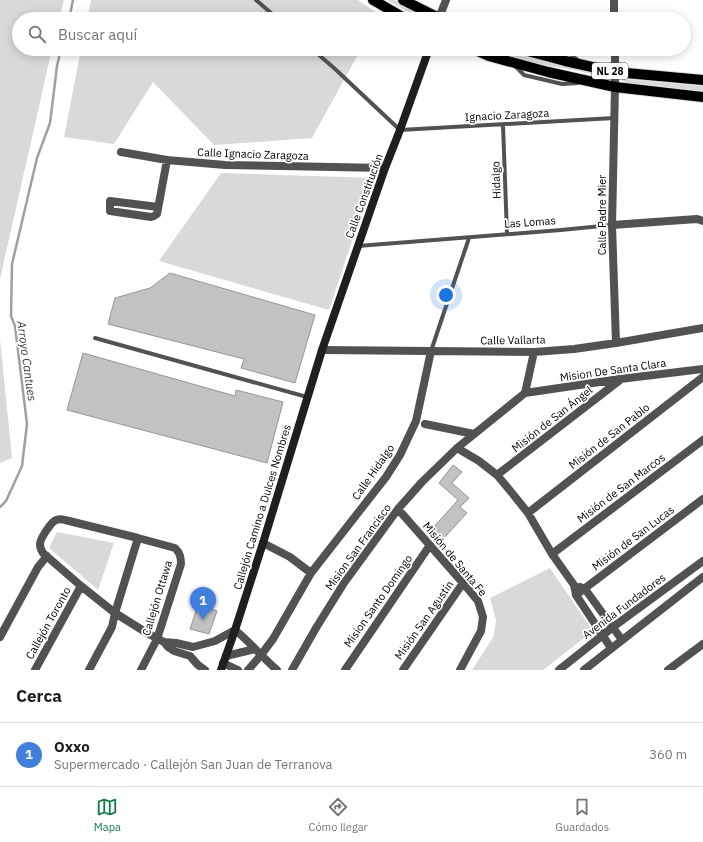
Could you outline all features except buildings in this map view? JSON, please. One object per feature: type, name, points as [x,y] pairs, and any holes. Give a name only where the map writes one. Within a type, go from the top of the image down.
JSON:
[{"type":"main road","points":[[373,0],[394,12]]},
{"type":"main road","points":[[403,0],[426,12]]},
{"type":"main road","name":"Calle Constitución","points":[[322,350],[385,168],[426,56]]},
{"type":"main road","name":"NL 28","points":[[489,56],[615,88],[703,97]]},
{"type":"main road","name":"NL 28","points":[[546,56],[615,72],[703,80]]},
{"type":"main road","name":"Callejón Camino a Dulces Nombres","points":[[223,663],[263,543],[322,350]]},
{"type":"street","points":[[442,12],[446,0]]},
{"type":"street","points":[[614,0],[614,12]]},
{"type":"street","name":"Calle Padre Mier","points":[[615,56],[612,225],[616,343]]},
{"type":"street","name":"Calle Ignacio Zaragoza","points":[[121,152],[167,160],[225,165],[385,168]]},
{"type":"street","points":[[158,207],[110,201],[110,210],[151,217],[157,214],[167,160]]},
{"type":"street","name":"Las Lomas","points":[[612,225],[697,219],[703,221]]},
{"type":"street","name":"Calle Vallarta","points":[[322,350],[534,352],[574,349],[703,328]]},
{"type":"street","name":"Calle Hidalgo","points":[[248,670],[273,638],[311,573],[386,477],[400,455],[416,421],[431,351]]},
{"type":"street","points":[[525,393],[534,352]]},
{"type":"street","name":"Mision De Santa Clara","points":[[525,393],[703,369]]},
{"type":"street","name":"Misión de San Pablo","points":[[528,513],[703,377]]},
{"type":"street","name":"Misión de San Ángel","points":[[497,475],[620,379]]},
{"type":"street","name":"Mision San Francisco","points":[[292,670],[344,583],[398,509],[422,482],[457,448],[525,393]]},
{"type":"street","points":[[425,424],[474,434]]},
{"type":"street","name":"Misión de San Marcos","points":[[552,554],[703,440]]},
{"type":"street","points":[[457,448],[480,461],[497,475],[528,513],[552,554],[574,585],[576,595],[611,648]]},
{"type":"street","name":"Misión de San Lucas","points":[[576,595],[703,499]]},
{"type":"street","name":"Misión de Santa Fe","points":[[398,509],[478,601],[483,617],[481,631],[460,670]]},
{"type":"street","name":"Callejón Ottawa","points":[[47,556],[41,549],[40,541],[51,524],[57,520],[65,520],[138,538],[175,548],[178,551],[181,564],[160,640],[141,670]]},
{"type":"street","points":[[90,670],[112,627],[115,612],[138,538]]},
{"type":"street","points":[[263,543],[290,557],[311,573]]},
{"type":"street","name":"Mision Santo Domingo","points":[[345,670],[430,545]]},
{"type":"street","points":[[0,637],[38,567],[47,556],[81,586],[115,612],[160,640],[168,647],[190,656],[205,670]]},
{"type":"street","name":"Avenida Fundadores","points":[[560,670],[613,627],[703,560]]},
{"type":"street","points":[[584,670],[703,577]]},
{"type":"street","name":"Misión San Agustín","points":[[403,670],[463,583]]},
{"type":"street","points":[[574,585],[585,589],[622,640]]},
{"type":"street","name":"Callejón Toronto","points":[[35,670],[81,586]]},
{"type":"street","points":[[160,640],[193,647],[215,641],[235,630],[277,670]]},
{"type":"street","points":[[668,670],[703,644]]},
{"type":"street","points":[[190,656],[193,647]]},
{"type":"street","points":[[223,663],[255,649]]},
{"type":"street","points":[[223,663],[238,670]]},
{"type":"lane","points":[[256,0],[270,12]]},
{"type":"lane","points":[[320,56],[400,130]]},
{"type":"lane","points":[[572,56],[584,66]]},
{"type":"lane","name":"Ignacio Zaragoza","points":[[400,130],[614,118]]},
{"type":"lane","name":"Hidalgo","points":[[503,125],[507,234]]},
{"type":"lane","name":"Las Lomas","points":[[358,246],[612,225]]},
{"type":"lane","name":"Calle Hidalgo","points":[[431,351],[469,238]]},
{"type":"lane","points":[[95,338],[308,398]]},
{"type":"shaded area","points":[[0,0],[64,0],[61,12],[12,12],[12,56],[50,56],[0,279]]},
{"type":"shaded area","points":[[91,0],[358,0],[376,12],[88,12]]},
{"type":"shaded area","points":[[387,0],[395,0],[416,12],[408,12]]},
{"type":"shaded area","points":[[80,56],[357,56],[312,138],[214,145],[153,82],[114,144],[64,137]]},
{"type":"shaded area","points":[[508,56],[520,56],[604,75],[545,66]]},
{"type":"shaded area","points":[[624,79],[703,86],[703,91],[627,83],[624,82]]},
{"type":"shaded area","points":[[221,173],[373,178],[329,310],[159,261]]},
{"type":"shaded area","points":[[0,339],[12,458],[0,463]]},
{"type":"shaded area","points":[[57,532],[114,543],[98,590],[49,548]]},
{"type":"shaded area","points":[[550,568],[593,631],[543,670],[472,670],[494,636],[496,620],[490,598]]},
{"type":"waterway","name":"Arroyo Cantues","points":[[70,12],[73,0]]},
{"type":"waterway","name":"Arroyo Cantues","points":[[0,507],[6,501],[22,466],[27,424],[15,326],[11,316],[12,264],[37,158],[50,123],[59,56]]},
{"type":"place","name":"Oxxo","points":[[203,620]]}]
